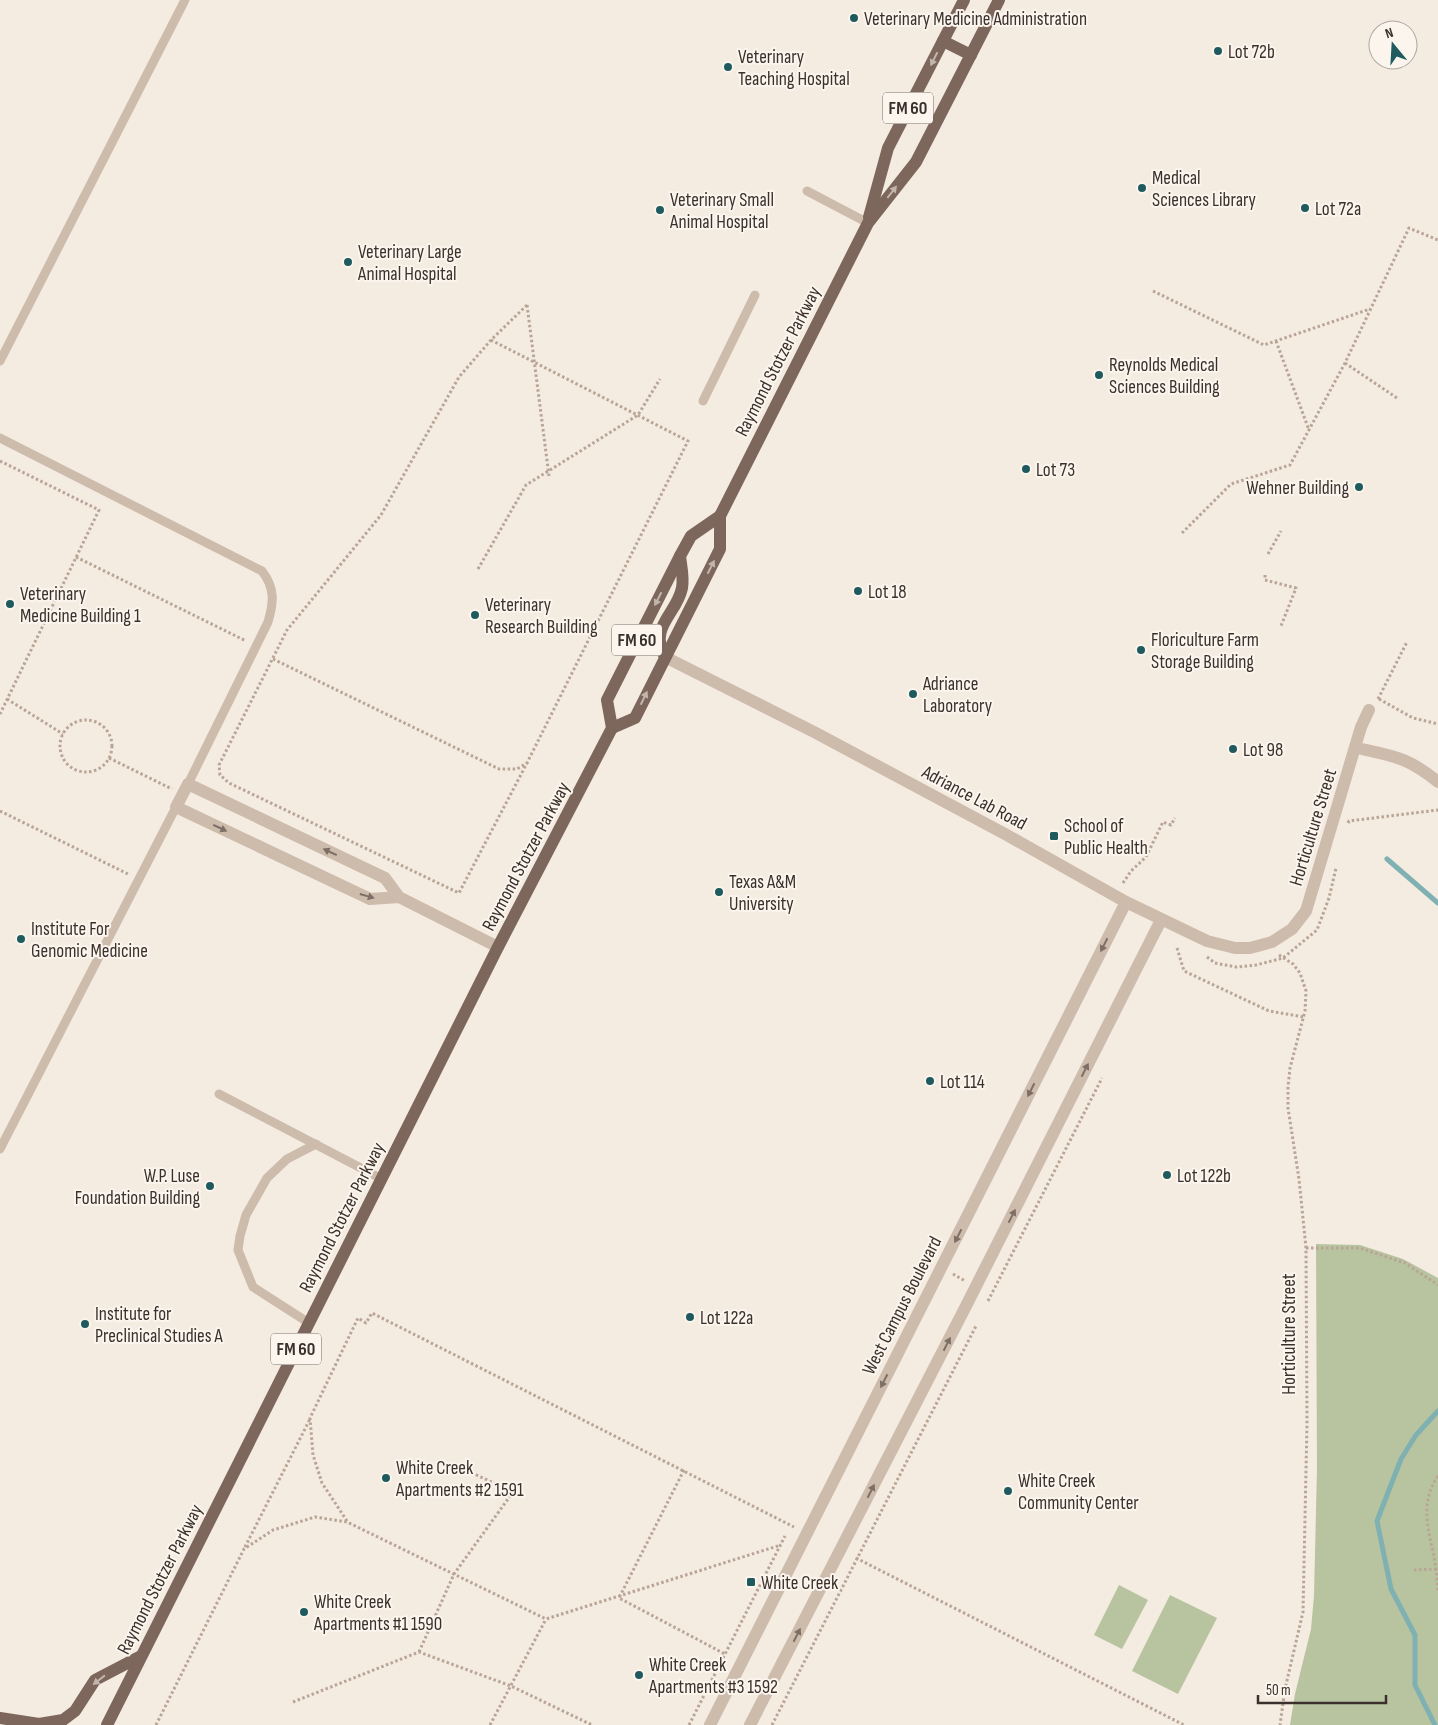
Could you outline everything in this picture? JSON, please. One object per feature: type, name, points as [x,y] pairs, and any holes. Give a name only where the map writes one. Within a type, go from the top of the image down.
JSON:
[{"type":"main road","name":"Raymond Stotzer Parkway","points":[[868,223],[888,148],[964,0]]},
{"type":"main road","name":"Raymond Stotzer Parkway","points":[[612,728],[635,718],[720,549],[720,516],[868,223],[916,162],[999,0]]},
{"type":"main road","points":[[943,41],[971,55]]},
{"type":"main road","name":"Raymond Stotzer Parkway","points":[[107,1725],[498,947],[612,728],[607,700],[680,556],[691,536],[720,516]]},
{"type":"main road","points":[[665,657],[660,648],[658,636],[682,588],[680,556]]},
{"type":"main road","points":[[0,1718],[39,1724],[63,1720],[75,1711],[96,1680],[141,1656]]},
{"type":"street","name":"Adriance Lab Road","points":[[665,657],[816,733],[1161,920],[1220,946],[1250,948],[1272,942]]},
{"type":"street","name":"Horticulture Street","points":[[1272,942],[1292,928],[1306,911],[1362,727],[1369,710]]},
{"type":"street","points":[[1357,748],[1391,755],[1418,765],[1438,782]]},
{"type":"street","points":[[399,896],[370,899],[176,807],[185,789],[385,878],[399,896],[498,947]]},
{"type":"street","name":"West Campus Boulevard","points":[[710,1725],[1126,902]]},
{"type":"street","points":[[750,1725],[966,1306],[1161,920]]},
{"type":"lane","points":[[0,360],[185,0]]},
{"type":"lane","points":[[807,191],[868,223]]},
{"type":"lane","points":[[703,402],[755,295]]},
{"type":"lane","points":[[0,438],[262,571],[272,586],[273,606],[268,622],[185,789]]},
{"type":"lane","points":[[0,1148],[137,878],[176,807]]},
{"type":"lane","points":[[219,1094],[382,1179]]},
{"type":"lane","points":[[309,1323],[253,1287],[238,1250],[246,1215],[267,1178],[287,1159],[316,1144]]},
{"type":"path","points":[[1182,533],[1230,484],[1290,465],[1345,363],[1410,228],[1438,240]]},
{"type":"path","points":[[1153,291],[1264,345],[1371,308]]},
{"type":"path","points":[[491,340],[535,363],[638,414],[688,441],[527,763],[459,893],[224,780],[220,775],[219,765],[287,630],[380,515],[459,377],[491,340],[527,305],[535,363],[549,476]]},
{"type":"path","points":[[1276,341],[1309,430]]},
{"type":"path","points":[[1345,363],[1397,398]]},
{"type":"path","points":[[478,569],[526,485],[548,469],[638,414],[660,379]]},
{"type":"path","points":[[0,461],[99,510],[0,714]]},
{"type":"path","points":[[1268,554],[1281,531]]},
{"type":"path","points":[[76,557],[255,645],[274,657],[499,770],[517,768],[527,763]]},
{"type":"path","points":[[1265,575],[1265,580],[1296,588],[1281,626]]},
{"type":"path","points":[[1369,710],[1378,699],[1407,642]]},
{"type":"path","points":[[7,698],[63,734]]},
{"type":"path","points":[[1378,699],[1413,718],[1438,724]]},
{"type":"path","points":[[85,720],[102,725],[112,740],[110,758],[104,765],[89,772],[74,769],[62,758],[60,741],[63,734],[76,722],[85,720]]},
{"type":"path","points":[[110,758],[185,789]]},
{"type":"path","points":[[0,811],[137,878]]},
{"type":"path","points":[[1123,883],[1130,871],[1146,857],[1163,822],[1171,825],[1175,818]]},
{"type":"path","points":[[1178,948],[1184,971],[1269,1010],[1304,1016]]},
{"type":"path","name":"Horticulture Street","points":[[1279,955],[1293,964],[1304,980],[1306,1002],[1290,1068],[1288,1108],[1299,1179],[1306,1248],[1305,1583],[1303,1612],[1285,1689],[1280,1725]]},
{"type":"path","points":[[988,1301],[1102,1078]]},
{"type":"path","points":[[1306,1248],[1360,1248],[1405,1263],[1436,1284]]},
{"type":"path","points":[[951,1274],[965,1281]]},
{"type":"path","points":[[156,1725],[358,1318],[366,1323],[372,1313],[799,1529]]},
{"type":"path","points":[[772,1725],[976,1326]]},
{"type":"path","points":[[310,1418],[313,1455],[322,1483],[347,1522]]},
{"type":"path","points":[[419,1652],[454,1574],[514,1492],[455,1465]]},
{"type":"path","points":[[619,1598],[684,1470]]},
{"type":"path","points":[[1438,1476],[1428,1495],[1426,1510],[1426,1524],[1437,1569],[1438,1591]]},
{"type":"path","points":[[244,1549],[273,1530],[315,1517],[347,1522],[546,1619],[619,1598],[781,1545]]},
{"type":"path","points":[[688,1725],[785,1536]]},
{"type":"path","points":[[849,1554],[1184,1725]]},
{"type":"path","points":[[1414,1570],[1437,1569]]},
{"type":"path","points":[[619,1598],[724,1654]]},
{"type":"path","points":[[490,1725],[546,1619]]},
{"type":"path","points":[[293,1702],[419,1652],[510,1686],[592,1725]]},
{"type":"green space","points":[[1316,1244],[1360,1245],[1403,1259],[1438,1278],[1438,1725],[1290,1725],[1295,1694],[1311,1629],[1314,1596],[1317,1468]]},
{"type":"green space","points":[[1119,1585],[1148,1600],[1122,1649],[1094,1635]]},
{"type":"green space","points":[[1170,1595],[1217,1618],[1178,1694],[1132,1671]]},
{"type":"waterway","points":[[1387,859],[1438,903]]},
{"type":"waterway","points":[[1435,1725],[1415,1685],[1415,1635],[1391,1589],[1377,1521],[1401,1459],[1416,1435],[1438,1411]]},
{"type":"place","name":"Veterinary Medicine Administration","points":[[854,18]]},
{"type":"place","name":"Lot 72b","points":[[1218,51]]},
{"type":"place","name":"Veterinary Teaching Hospital","points":[[728,67]]},
{"type":"place","name":"Medical Sciences Library","points":[[1142,188]]},
{"type":"place","name":"Lot 72a","points":[[1305,208]]},
{"type":"place","name":"Veterinary Small Animal Hospital","points":[[660,210]]},
{"type":"place","name":"Veterinary Large Animal Hospital","points":[[348,262]]},
{"type":"place","name":"Reynolds Medical Sciences Building","points":[[1099,375]]},
{"type":"place","name":"Lot 73","points":[[1026,469]]},
{"type":"place","name":"Wehner Building","points":[[1359,487]]},
{"type":"place","name":"Lot 18","points":[[858,591]]},
{"type":"place","name":"Veterinary Medicine Building 1","points":[[10,604]]},
{"type":"place","name":"Veterinary Research Building","points":[[475,615]]},
{"type":"place","name":"Floriculture Farm Storage Building","points":[[1141,650]]},
{"type":"place","name":"Adriance Laboratory","points":[[913,694]]},
{"type":"place","name":"Lot 98","points":[[1233,749]]},
{"type":"place","name":"School of Public Health","points":[[1054,836]]},
{"type":"place","name":"Texas A&M University","points":[[719,892]]},
{"type":"place","name":"Institute For Genomic Medicine","points":[[21,939]]},
{"type":"place","name":"Lot 114","points":[[930,1081]]},
{"type":"place","name":"Lot 122b","points":[[1167,1175]]},
{"type":"place","name":"W.P. Luse Foundation Building","points":[[210,1186]]},
{"type":"place","name":"Lot 122a","points":[[690,1317]]},
{"type":"place","name":"Institute for Preclinical Studies A","points":[[85,1324]]},
{"type":"place","name":"White Creek Apartments #2 1591","points":[[386,1478]]},
{"type":"place","name":"White Creek Community Center","points":[[1008,1491]]},
{"type":"place","name":"White Creek","points":[[751,1582]]},
{"type":"place","name":"White Creek Apartments #1 1590","points":[[304,1612]]},
{"type":"place","name":"White Creek Apartments #3 1592","points":[[639,1675]]}]
